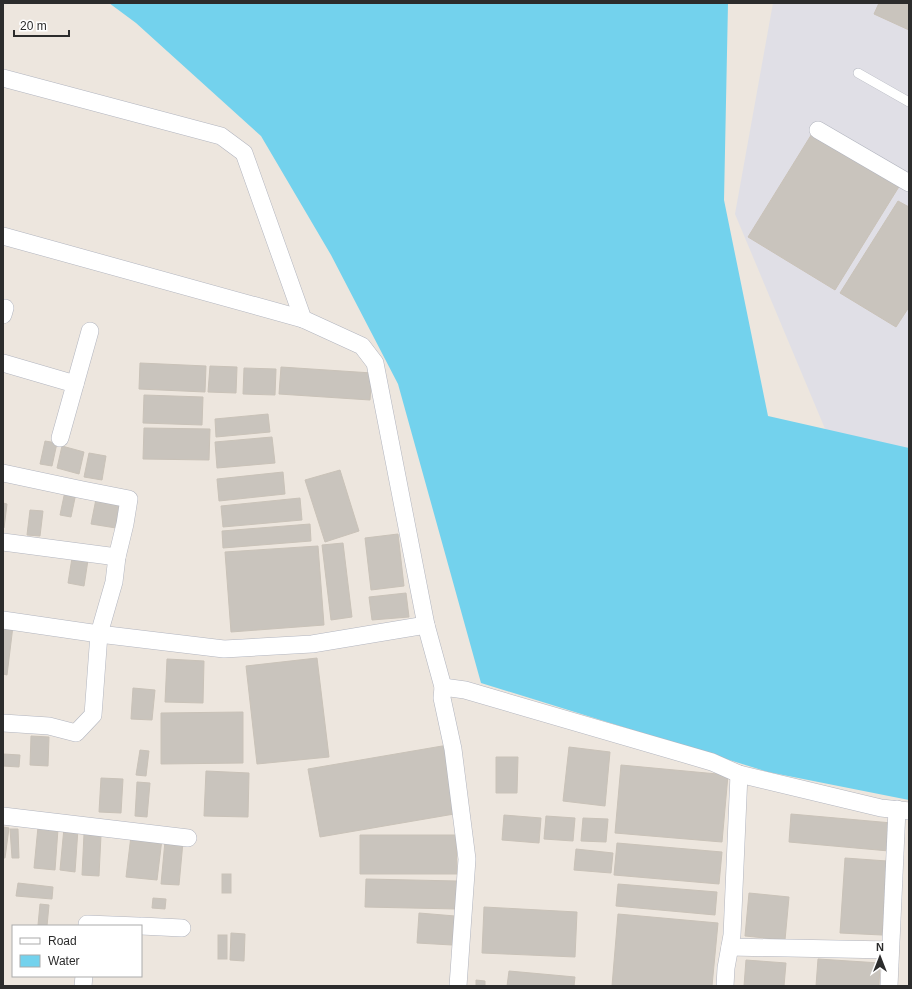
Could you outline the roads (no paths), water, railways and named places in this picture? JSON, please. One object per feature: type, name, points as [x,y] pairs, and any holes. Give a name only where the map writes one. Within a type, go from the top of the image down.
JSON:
[{"type":"street","points":[[3,78],[221,136],[244,153],[304,319]]},
{"type":"street","points":[[818,130],[909,183]]},
{"type":"street","points":[[3,236],[304,319],[362,346],[375,363],[426,625],[443,687],[442,698],[453,749],[467,859],[458,986]]},
{"type":"street","points":[[60,438],[90,331]]},
{"type":"street","points":[[3,363],[75,384]]},
{"type":"street","points":[[3,473],[129,499],[117,557],[114,582],[100,634],[93,715],[76,733],[48,726],[3,723]]},
{"type":"street","points":[[3,542],[117,557]]},
{"type":"street","points":[[3,620],[100,634],[224,649],[312,644],[426,625]]},
{"type":"street","points":[[443,687],[466,690],[712,762],[739,774],[881,808],[903,810],[890,950],[889,986]]},
{"type":"street","points":[[726,986],[726,968],[732,935],[739,774]]},
{"type":"street","points":[[3,816],[188,838]]},
{"type":"street","points":[[87,925],[114,925]]},
{"type":"street","points":[[142,926],[182,928]]},
{"type":"street","points":[[730,947],[890,950]]},
{"type":"lane","points":[[858,72],[909,102]]},
{"type":"water","points":[[109,3],[728,3],[724,200],[768,416],[909,448],[909,800],[768,772],[481,683],[398,384],[331,255],[261,136],[136,23]]}]
